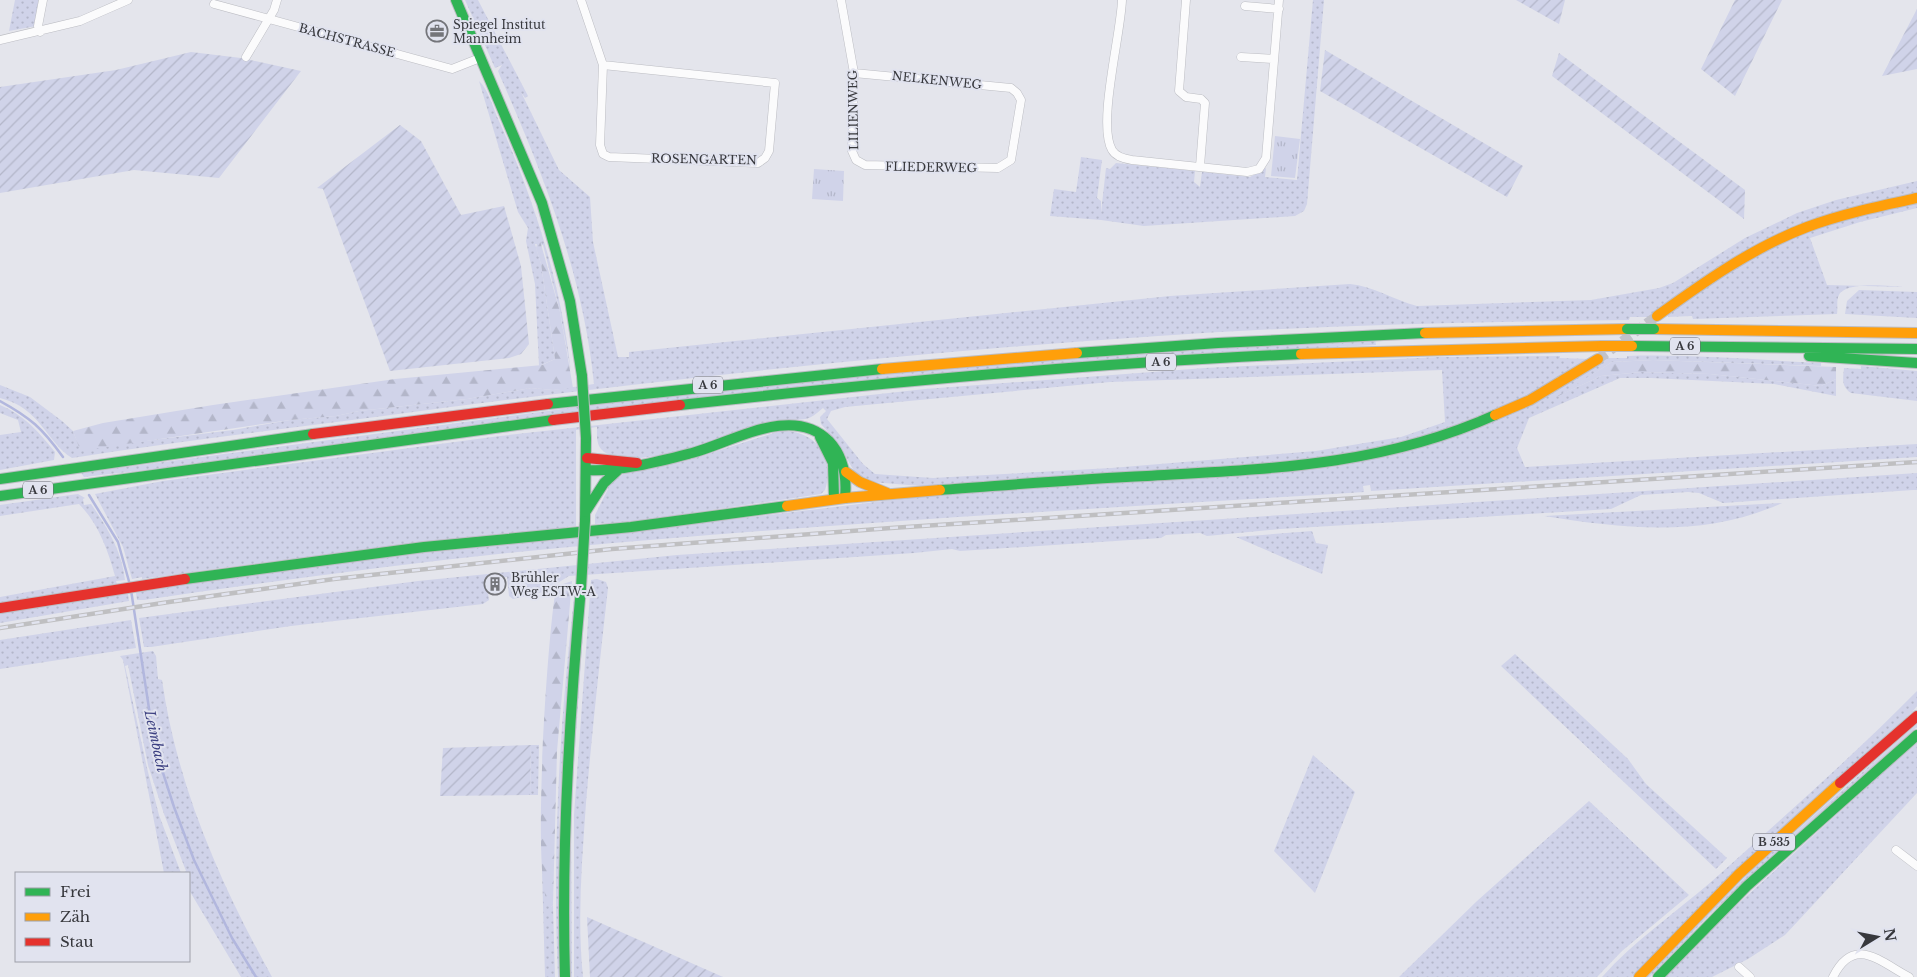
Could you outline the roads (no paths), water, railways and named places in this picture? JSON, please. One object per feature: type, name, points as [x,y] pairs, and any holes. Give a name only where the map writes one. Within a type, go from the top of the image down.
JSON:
[{"type":"main road","points":[[456,0],[542,203],[570,300],[582,376],[587,458],[586,516],[568,736],[563,829],[565,977]]},
{"type":"main road","points":[[1657,316],[1711,278],[1779,239],[1829,219],[1917,198]]},
{"type":"main road","name":"A 6","points":[[0,479],[536,405],[889,366],[1231,340],[1394,333],[1627,329],[1917,333]]},
{"type":"main road","name":"A 6","points":[[0,496],[520,424],[884,384],[1079,367],[1303,354],[1602,346],[1739,346],[1847,353]]},
{"type":"main road","points":[[1847,353],[1917,350]]},
{"type":"main road","points":[[1847,353],[1917,363]]},
{"type":"main road","points":[[0,608],[136,585],[348,556],[631,527],[834,499],[1283,468],[1347,460],[1423,442],[1467,428],[1530,400],[1598,359]]},
{"type":"main road","points":[[587,470],[618,470],[684,456],[784,425],[801,426],[819,434],[834,444],[843,460],[846,472],[845,498]]},
{"type":"main road","points":[[819,434],[833,463],[834,499]]},
{"type":"main road","points":[[587,458],[641,464]]},
{"type":"main road","points":[[586,516],[604,483],[618,470]]},
{"type":"main road","points":[[846,472],[860,482],[888,494]]},
{"type":"main road","name":"B 535","points":[[1639,977],[1662,950],[1738,876],[1917,716]]},
{"type":"main road","name":"B 535","points":[[1658,977],[1747,886],[1917,735]]},
{"type":"street","points":[[40,32],[38,26],[43,0]]},
{"type":"street","points":[[0,40],[80,21],[128,0]]},
{"type":"street","points":[[246,57],[270,19],[277,0]]},
{"type":"street","points":[[581,0],[603,65]]},
{"type":"street","name":"LILIENWEG","points":[[841,0],[854,73],[852,151],[856,160]]},
{"type":"street","points":[[1122,0],[1108,114],[1108,140],[1113,152],[1122,158],[1132,160],[1253,171],[1262,165],[1267,149],[1280,0]]},
{"type":"street","points":[[1186,0],[1179,91],[1186,97],[1200,99],[1204,103],[1200,166]]},
{"type":"street","name":"BACHSTRASSE","points":[[214,4],[452,69],[480,58]]},
{"type":"street","points":[[1246,6],[1279,9]]},
{"type":"street","points":[[1241,57],[1274,60]]},
{"type":"street","name":"ROSENGARTEN","points":[[603,65],[775,83],[769,151],[765,158],[758,162],[609,158],[603,154],[600,145],[603,65]]},
{"type":"street","name":"NELKENWEG","points":[[854,73],[1011,88],[1017,92],[1021,100],[1011,160],[1006,165]]},
{"type":"street","name":"FLIEDERWEG","points":[[856,160],[865,165],[998,168],[1006,165]]},
{"type":"street","points":[[1896,850],[1917,866]]},
{"type":"street","points":[[1833,977],[1840,964],[1849,956],[1857,953],[1868,956],[1909,977]]},
{"type":"street","points":[[1739,967],[1750,977]]},
{"type":"waterway","name":"Leimbach","points":[[0,401],[35,424],[49,438],[63,457]]},
{"type":"waterway","name":"Leimbach","points":[[89,495],[118,542],[130,585]]},
{"type":"waterway","name":"Leimbach","points":[[131,590],[155,748],[174,807],[194,860],[232,938],[256,977]]},
{"type":"tunnel","points":[[1598,359],[1657,316]]},
{"type":"railway","points":[[0,628],[334,579],[612,549],[891,528],[1917,462]]},
{"type":"place","name":"Spiegel Institut Mannheim","points":[[437,31]]},
{"type":"place","name":"Brühler Weg ESTW-A","points":[[495,584]]}]
